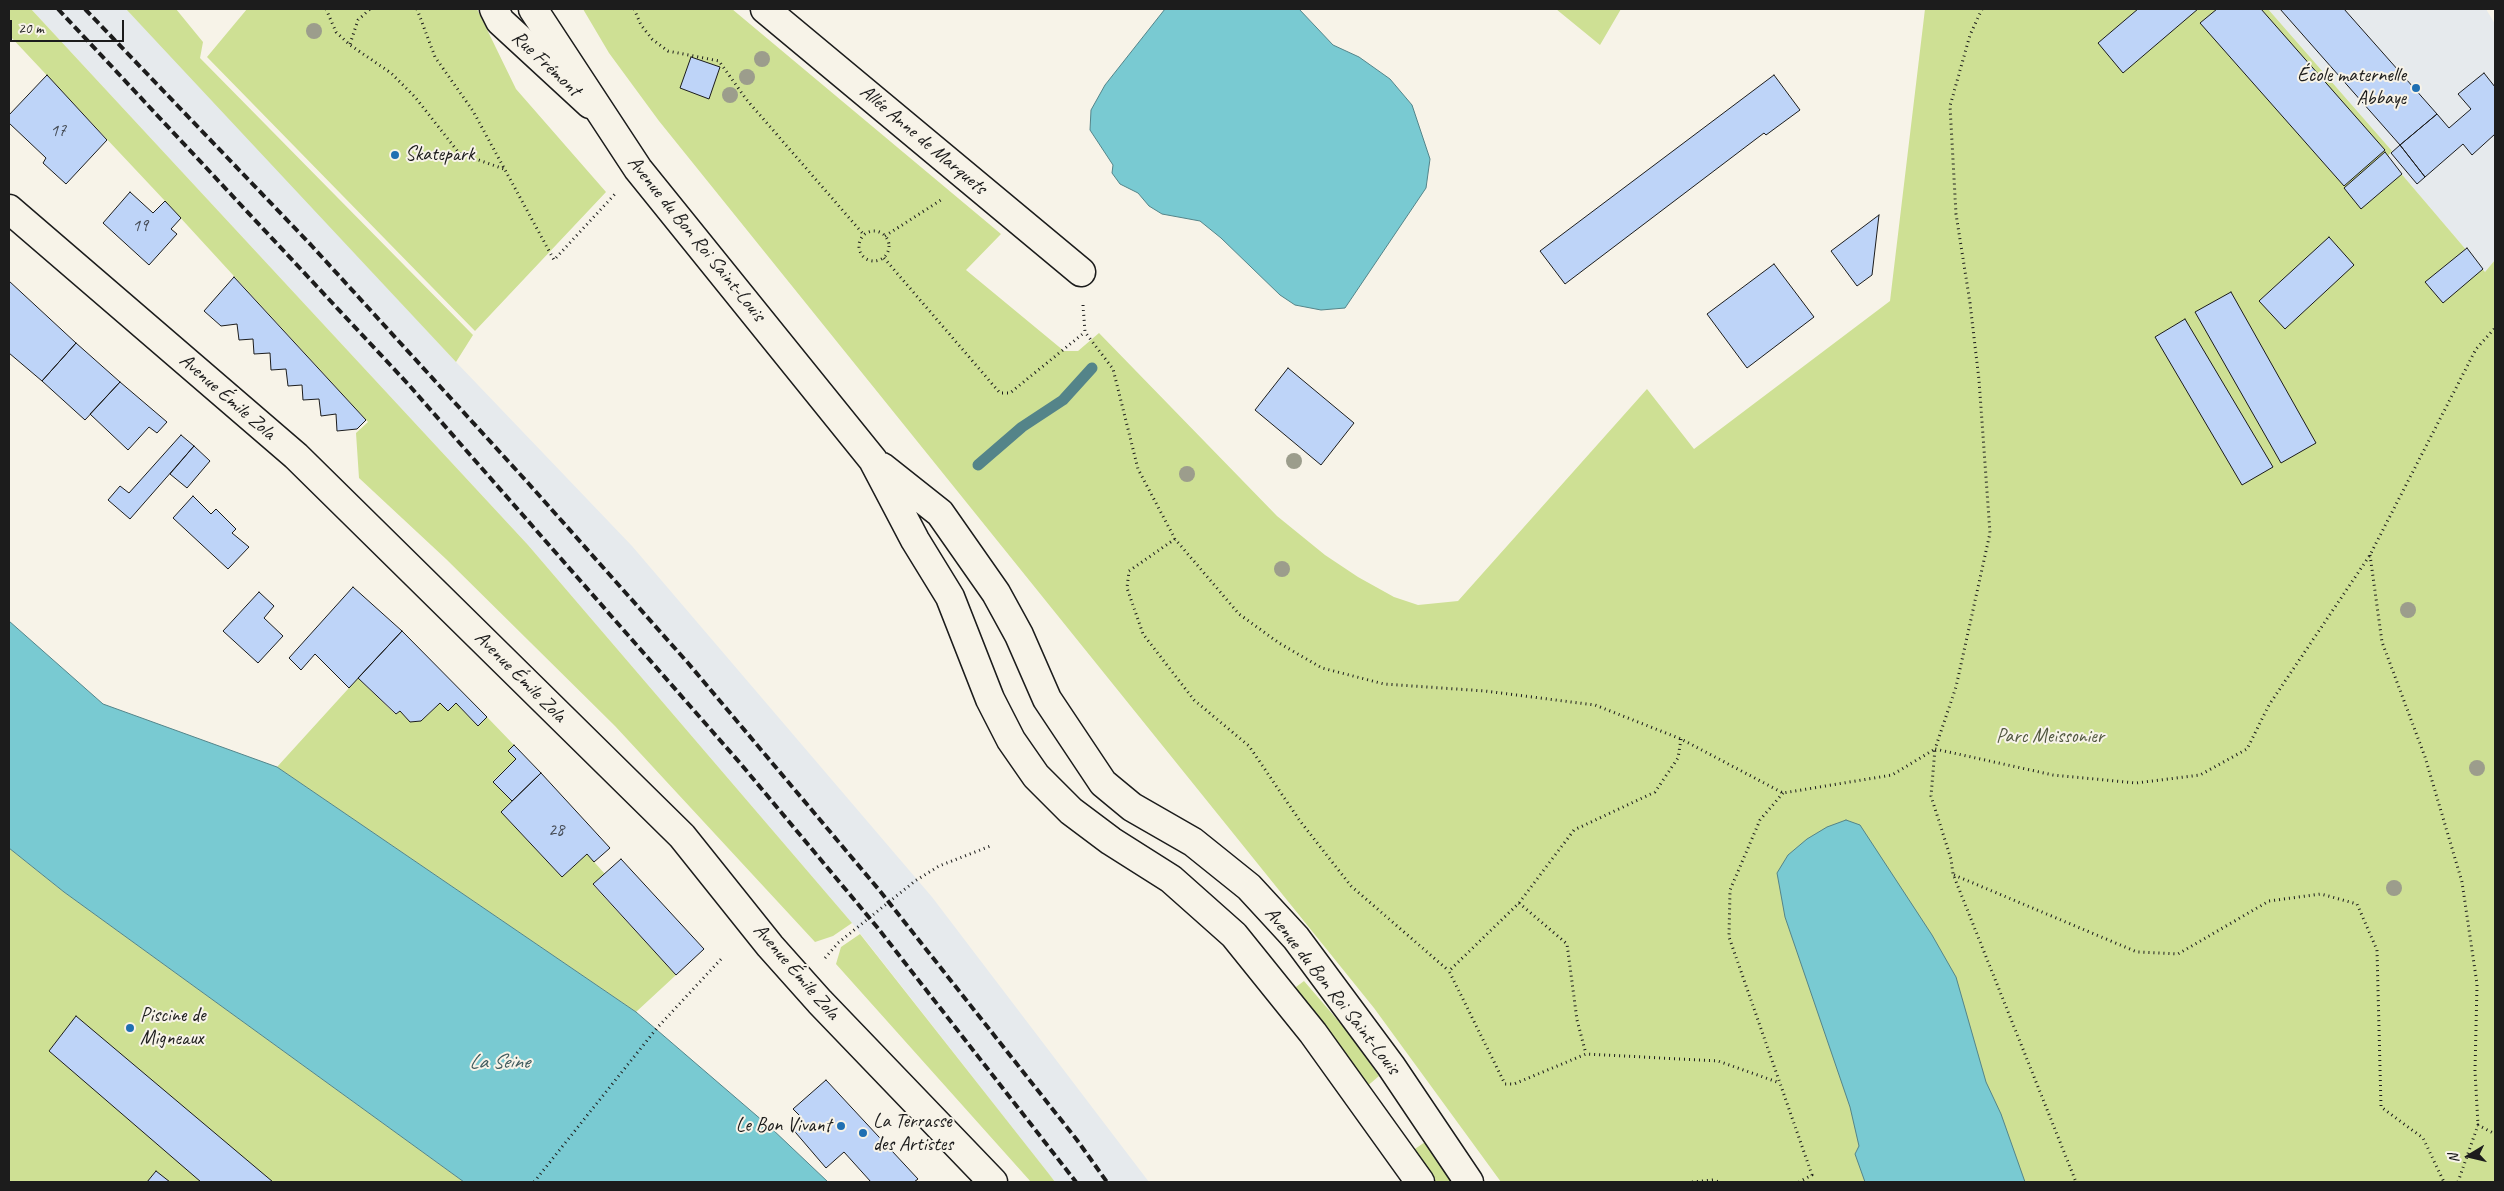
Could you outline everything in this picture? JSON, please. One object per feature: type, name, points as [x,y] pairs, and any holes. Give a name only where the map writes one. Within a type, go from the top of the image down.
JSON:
[{"type":"main road","name":"Rue Frémont","points":[[494,9],[500,21],[602,116]]},
{"type":"main road","name":"Avenue du Bon Roi Saint-Louis","points":[[533,9],[638,169],[873,460],[915,540],[950,597],[990,699],[1011,740],[1036,776],[1071,811],[1111,841],[1171,879],[1234,935],[1313,1033],[1420,1182]]},
{"type":"main road","name":"Allée Anne de Marquets","points":[[764,9],[1081,272]]},
{"type":"main road","name":"Avenue Émile Zola","points":[[9,209],[296,456],[682,836],[802,981],[993,1182]]},
{"type":"main road","name":"Avenue du Bon Roi Saint-Louis","points":[[873,460],[940,513],[961,542],[996,593],[1019,635],[1047,699],[1102,783],[1132,807],[1193,842],[1249,887],[1296,938],[1391,1066],[1469,1182]]},
{"type":"path","points":[[326,9],[336,32],[350,45],[397,79],[415,97],[459,154],[504,169]]},
{"type":"path","points":[[350,45],[358,20],[370,9]]},
{"type":"path","points":[[417,9],[435,57],[473,111],[554,260],[638,169]]},
{"type":"path","points":[[634,9],[641,25],[652,39],[668,51],[719,62],[746,99],[864,235]]},
{"type":"path","points":[[1982,9],[1970,35],[1950,106],[1956,214],[1970,303],[1978,371],[1990,533],[1956,687],[1935,749],[1931,796],[1951,859],[1953,874],[2076,1182]]},
{"type":"path","points":[[885,236],[947,196]]},
{"type":"path","points":[[877,231],[885,236],[889,245],[884,258],[874,262],[864,258],[859,249],[859,244],[864,235],[877,231]]},
{"type":"path","points":[[884,258],[1000,393],[1010,393],[1084,332]]},
{"type":"path","points":[[1081,272],[1084,332],[1113,369],[1138,469],[1175,538],[1239,614],[1279,642],[1322,668],[1384,684],[1485,691],[1595,705],[1681,739],[1783,793],[1892,775],[1935,749],[2053,775],[2136,783],[2200,775],[2247,749],[2269,705],[2370,555],[2476,349],[2495,328]]},
{"type":"path","points":[[1175,538],[1129,571],[1127,588],[1143,634],[1194,700],[1248,746],[1300,821],[1351,886],[1449,971],[1505,1084],[1514,1084],[1586,1054],[1718,1061],[1780,1082]]},
{"type":"path","points":[[2370,555],[2382,642],[2425,757],[2462,882],[2476,984],[2475,1071],[2478,1125],[2458,1182]]},
{"type":"path","points":[[1449,971],[1519,903],[1574,830],[1655,792],[1678,758],[1681,739]]},
{"type":"path","points":[[1783,793],[1760,820],[1730,890],[1729,932],[1814,1182]]},
{"type":"path","points":[[802,981],[838,943],[915,881],[939,866],[993,845]]},
{"type":"path","points":[[1953,874],[2137,952],[2178,954],[2269,902],[2322,894],[2357,904],[2377,950],[2382,1107],[2422,1138],[2444,1182]]},
{"type":"path","points":[[1519,903],[1567,944],[1577,1020],[1586,1054]]},
{"type":"path","points":[[534,1182],[656,1028],[723,957]]},
{"type":"path","points":[[2478,1125],[2495,1134]]},
{"type":"path","points":[[1799,1182],[1812,1175]]},
{"type":"path","points":[[1692,1182],[1697,1180],[1719,1182]]},
{"type":"shaded area","points":[[31,9],[126,9],[185,69],[456,362],[632,546],[932,897],[1149,1182],[1055,1182],[852,923],[528,545]]},
{"type":"shaded area","name":"École maternelle Abbaye","points":[[2268,9],[2486,9],[2495,24],[2495,260],[2485,272],[2387,157],[2392,151]]},
{"type":"green space","points":[[9,9],[31,9],[528,545],[852,923],[833,936],[815,942],[615,726],[446,559],[359,478],[356,433],[368,422],[9,35]]},
{"type":"green space","points":[[126,9],[176,9],[203,42],[200,58],[473,335],[456,362]]},
{"type":"green space","points":[[247,9],[477,9],[516,89],[606,192],[475,331],[207,57]]},
{"type":"green space","name":"Parc Meissonier","points":[[583,9],[732,9],[1001,234],[966,270],[1064,351],[1078,351],[1099,333],[1277,516],[1325,555],[1358,577],[1394,597],[1418,605],[1458,601],[1647,389],[1694,449],[1890,301],[1925,9],[2268,9],[2392,151],[2387,157],[2485,272],[2495,260],[2495,1182],[1501,1182],[1374,1008],[659,121],[609,53]]},
{"type":"green space","points":[[1556,9],[1621,9],[1600,45]]},
{"type":"green space","points":[[358,678],[395,714],[400,711],[410,722],[421,721],[440,703],[448,710],[456,703],[478,726],[487,717],[514,745],[508,751],[516,759],[493,781],[512,801],[501,812],[562,877],[587,854],[605,874],[593,885],[676,975],[636,1012],[277,767]]},
{"type":"green space","name":"Piscine de Migneaux","points":[[9,848],[64,892],[464,1182],[9,1182]]},
{"type":"green space","points":[[860,934],[1055,1182],[1031,1182],[836,964],[841,947]]},
{"type":"green space","points":[[1304,981],[1347,1031],[1379,1076],[1365,1088],[1292,990]]},
{"type":"green space","points":[[1425,1142],[1453,1182],[1433,1182],[1412,1151]]},
{"type":"water","points":[[1165,9],[1299,9],[1333,45],[1359,57],[1390,79],[1412,105],[1430,159],[1426,188],[1345,308],[1321,310],[1295,305],[1280,295],[1221,238],[1200,221],[1162,214],[1149,206],[1138,193],[1120,184],[1112,173],[1113,165],[1090,130],[1091,110],[1105,85]]},
{"type":"water","name":"La Seine","points":[[9,621],[103,704],[277,767],[636,1012],[771,1128],[828,1182],[464,1182],[64,892],[9,848]]},
{"type":"water","points":[[1846,820],[1860,825],[1932,935],[1956,977],[1986,1082],[2001,1114],[2025,1182],[1865,1182],[1855,1154],[1859,1146],[1850,1107],[1785,917],[1777,873],[1788,855],[1807,839],[1827,827]]},
{"type":"building","points":[[2138,9],[2198,9],[2123,73],[2098,43]]},
{"type":"building","points":[[2217,9],[2261,9],[2385,150],[2344,186],[2200,23]]},
{"type":"building","points":[[2280,9],[2344,9],[2437,114],[2400,145]]},
{"type":"building","points":[[691,57],[720,67],[709,99],[680,88]]},
{"type":"building","points":[[2484,73],[2495,87],[2495,134],[2472,155],[2463,144],[2425,177],[2400,145],[2437,114],[2449,128],[2471,109],[2458,94]]},
{"type":"building","points":[[47,75],[107,140],[66,184],[43,163],[46,158],[9,123],[9,115]]},
{"type":"building","points":[[1774,75],[1800,110],[1766,135],[1764,133],[1565,284],[1540,251]]},
{"type":"building","points":[[2400,145],[2425,177],[2417,184],[2391,153]]},
{"type":"building","points":[[2385,152],[2402,174],[2361,209],[2344,188]]},
{"type":"building","points":[[130,192],[153,213],[165,201],[181,218],[171,229],[177,234],[149,265],[103,223]]},
{"type":"building","points":[[1879,215],[1872,275],[1857,286],[1831,251]]},
{"type":"building","points":[[2329,237],[2354,265],[2285,329],[2259,301]]},
{"type":"building","points":[[2467,248],[2483,269],[2443,303],[2425,282]]},
{"type":"building","points":[[1774,264],[1814,317],[1747,368],[1707,314]]},
{"type":"building","points":[[234,277],[366,420],[357,429],[337,431],[336,414],[321,416],[319,399],[303,400],[302,385],[288,386],[286,369],[271,370],[270,353],[254,354],[253,339],[239,340],[237,324],[221,326],[204,311]]},
{"type":"building","points":[[9,281],[76,343],[42,381],[9,353]]},
{"type":"building","points":[[2231,292],[2316,443],[2281,463],[2195,312]]},
{"type":"building","points":[[2185,319],[2273,467],[2242,485],[2155,337]]},
{"type":"building","points":[[76,343],[120,382],[85,420],[42,381]]},
{"type":"building","points":[[1288,368],[1354,423],[1321,465],[1255,410]]},
{"type":"building","points":[[120,382],[167,422],[157,433],[149,427],[128,450],[90,414]]},
{"type":"building","points":[[181,435],[194,446],[130,519],[108,500],[120,486],[129,493]]},
{"type":"building","points":[[194,446],[210,461],[187,488],[170,474]]},
{"type":"building","points":[[193,496],[211,514],[216,509],[236,529],[232,533],[249,547],[228,569],[173,518]]},
{"type":"building","points":[[353,587],[402,631],[349,688],[315,654],[301,670],[289,658]]},
{"type":"building","points":[[259,592],[274,606],[264,618],[283,636],[258,663],[223,631]]},
{"type":"building","points":[[402,631],[487,717],[478,726],[456,703],[448,711],[440,703],[421,721],[410,722],[400,711],[396,714],[358,678]]},
{"type":"building","points":[[514,745],[541,773],[512,801],[493,782],[516,759],[508,751]]},
{"type":"building","points":[[541,773],[610,848],[594,862],[587,854],[562,877],[501,812]]},
{"type":"building","points":[[621,859],[704,949],[676,975],[593,884]]},
{"type":"building","name":"Piscine de Migneaux","points":[[76,1016],[273,1182],[201,1182],[49,1051]]},
{"type":"building","points":[[826,1080],[918,1179],[914,1182],[871,1182],[844,1152],[826,1168],[790,1126],[801,1117],[793,1109]]},
{"type":"building","points":[[156,1171],[170,1182],[147,1182]]},
{"type":"waterway","points":[[978,465],[1022,427],[1063,400],[1092,368]]},
{"type":"railway","points":[[58,9],[408,384],[740,763],[877,927],[1076,1182]]},
{"type":"railway","points":[[85,9],[311,245],[529,484],[688,663],[880,891],[1077,1140],[1107,1182]]},
{"type":"place","name":"École maternelle Abbaye","points":[[2416,88]]},
{"type":"place","name":"Skatepark","points":[[395,155]]},
{"type":"place","name":"Piscine de Migneaux","points":[[130,1028]]},
{"type":"place","name":"Le Bon Vivant","points":[[841,1126]]},
{"type":"place","name":"La Terrasse des Artistes","points":[[863,1133]]}]
